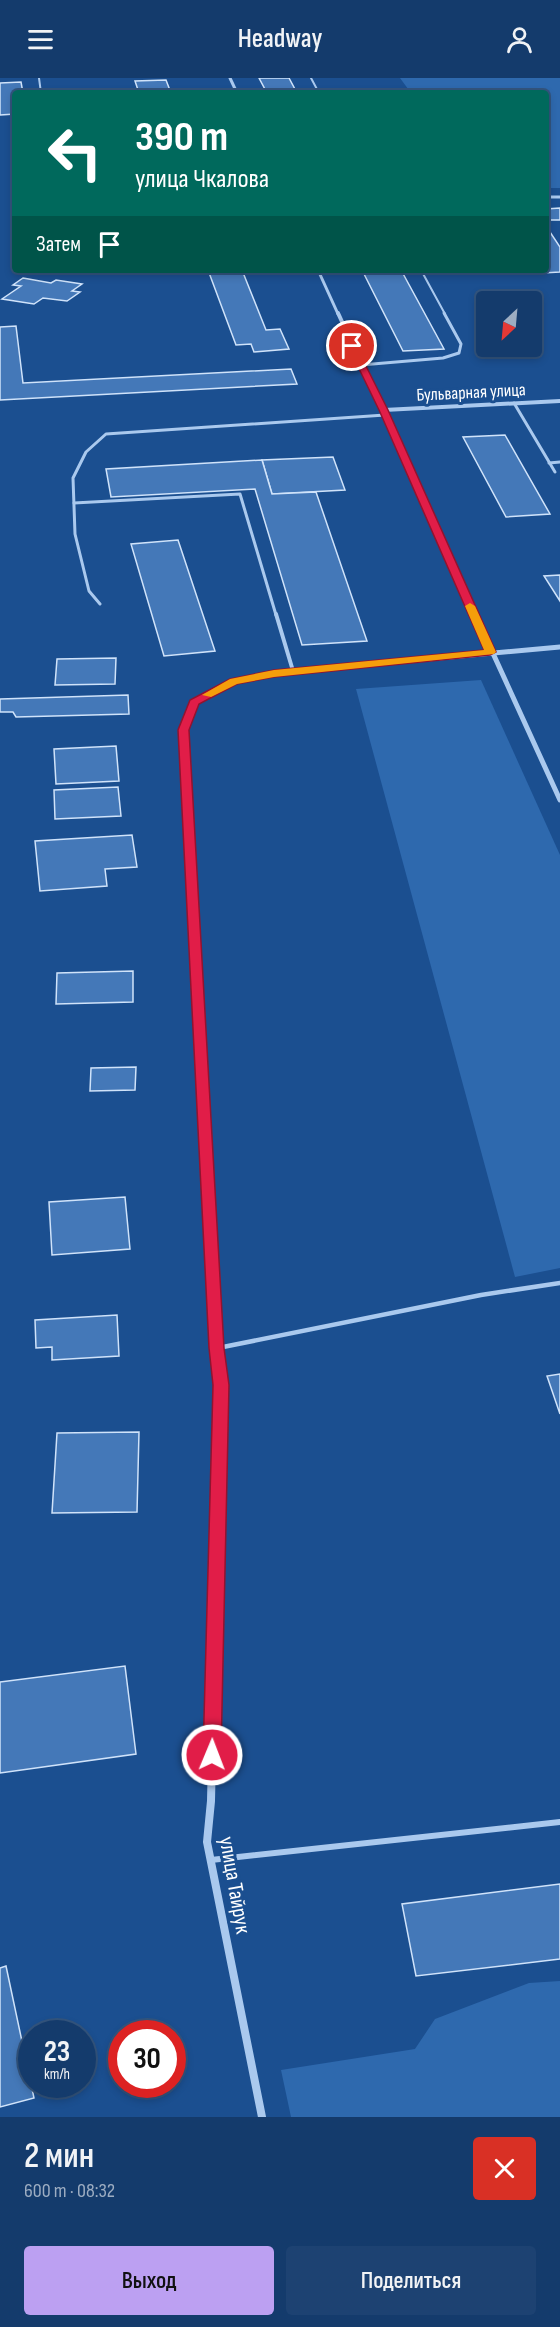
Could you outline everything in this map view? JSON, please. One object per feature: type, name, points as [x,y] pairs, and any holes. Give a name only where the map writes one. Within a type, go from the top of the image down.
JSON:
[{"type":"street","points":[[319,273],[490,652],[560,800]]},
{"type":"street","name":"Бульварная улица","points":[[384,413],[560,401]]},
{"type":"street","name":"улица Тайрук","points":[[262,2117],[207,1842],[211,1801],[221,1385],[217,1348],[183,730],[194,702],[234,681],[293,671],[560,647]]},
{"type":"lane","points":[[361,365],[443,358],[459,353],[461,344],[423,273]]},
{"type":"lane","points":[[514,404],[555,472]]},
{"type":"lane","points":[[100,604],[88,591],[75,534],[73,478],[86,452],[106,434],[384,413]]},
{"type":"lane","points":[[549,463],[560,462]]},
{"type":"lane","points":[[74,503],[240,494],[293,671]]},
{"type":"lane","points":[[217,1348],[481,1295],[560,1283]]},
{"type":"lane","points":[[210,1860],[560,1822]]},
{"type":"shaded area","points":[[400,78],[560,78],[560,188],[549,188],[549,90],[409,90]]},
{"type":"shaded area","points":[[481,680],[560,855],[560,1268],[515,1277],[356,689]]},
{"type":"shaded area","points":[[560,1981],[560,2117],[291,2117],[281,2070],[415,2049],[435,2019],[529,1983]]},
{"type":"building","points":[[259,78],[289,78],[295,90],[265,90]]},
{"type":"building","points":[[166,80],[170,90],[138,90],[135,81]]},
{"type":"building","points":[[21,82],[22,90],[12,90],[12,114],[0,115],[0,83]]},
{"type":"building","points":[[560,208],[560,220],[549,220],[549,209]]},
{"type":"building","points":[[549,230],[560,247],[560,272],[549,273]]},
{"type":"building","points":[[209,273],[243,273],[266,330],[280,329],[289,349],[254,352],[251,344],[236,345]]},
{"type":"building","points":[[364,273],[403,273],[444,349],[403,351]]},
{"type":"building","points":[[23,278],[51,283],[56,280],[82,284],[72,291],[80,292],[67,301],[43,298],[34,304],[2,299],[21,286],[13,285]]},
{"type":"building","points":[[16,326],[23,383],[291,369],[297,384],[0,400],[0,327]]},
{"type":"building","points":[[505,435],[550,514],[506,517],[463,437]]},
{"type":"building","points":[[333,457],[345,490],[272,494],[262,460]]},
{"type":"building","points":[[262,460],[272,494],[316,492],[367,641],[302,645],[255,489],[111,497],[106,469]]},
{"type":"building","points":[[178,540],[215,651],[164,656],[131,544]]},
{"type":"building","points":[[560,575],[560,601],[544,576]]},
{"type":"building","points":[[116,658],[115,684],[55,685],[57,659]]},
{"type":"building","points":[[128,695],[129,714],[16,717],[13,712],[0,712],[0,699]]},
{"type":"building","points":[[116,746],[119,781],[56,784],[54,749]]},
{"type":"building","points":[[118,787],[121,816],[55,819],[54,790]]},
{"type":"building","points":[[132,835],[137,867],[105,869],[107,886],[40,891],[35,841]]},
{"type":"building","points":[[133,971],[133,1002],[56,1004],[57,973]]},
{"type":"building","points":[[136,1067],[135,1090],[90,1091],[91,1068]]},
{"type":"building","points":[[125,1197],[130,1249],[52,1255],[49,1202]]},
{"type":"building","points":[[117,1315],[119,1356],[52,1360],[52,1347],[36,1348],[35,1320]]},
{"type":"building","points":[[560,1374],[560,1414],[547,1376]]},
{"type":"building","points":[[139,1432],[137,1512],[52,1513],[57,1433]]},
{"type":"building","points":[[125,1666],[136,1754],[0,1773],[0,1682]]},
{"type":"building","points":[[560,1884],[560,1959],[416,1976],[402,1904]]},
{"type":"building","points":[[6,1966],[18,2023],[18,2098],[34,2098],[0,2107],[0,1968]]},
{"type":"slow traffic","points":[[207,695],[234,681],[274,673],[490,652],[470,606]]},
{"type":"route","points":[[212,1755],[221,1385],[217,1348],[183,730],[194,702],[234,681],[274,673],[490,652],[384,410],[352,346]]}]
